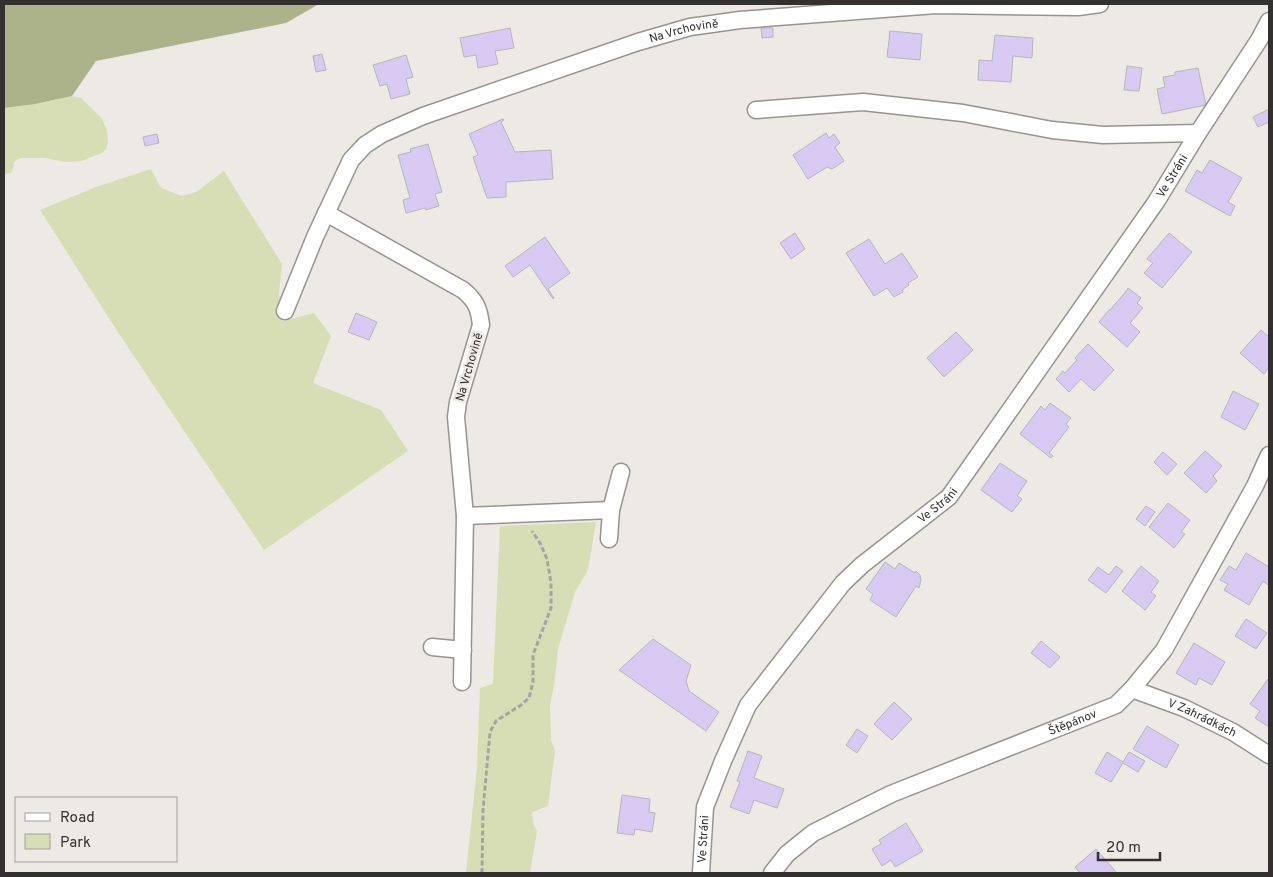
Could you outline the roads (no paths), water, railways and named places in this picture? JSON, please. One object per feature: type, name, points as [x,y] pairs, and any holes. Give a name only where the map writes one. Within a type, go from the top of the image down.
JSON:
[{"type":"street","name":"Na Vrchovině","points":[[285,311],[315,237],[351,160],[365,145],[382,134],[423,116],[690,26],[740,20],[936,5],[1078,7],[1100,4]]},
{"type":"street","name":"Ve Stráni","points":[[701,873],[705,807],[748,705],[843,582],[949,497],[1156,202],[1259,40],[1269,21]]},
{"type":"street","name":"Ve Stráni","points":[[756,110],[863,102],[964,113],[1052,130],[1103,136],[1198,134]]},
{"type":"street","name":"Na Vrchovině","points":[[326,213],[463,290],[472,297],[479,312],[481,324],[458,402],[456,417],[465,516],[462,682]]},
{"type":"street","name":"Štěpánov","points":[[772,873],[787,854],[813,833],[891,794],[1116,705],[1132,690],[1164,650],[1255,486],[1269,455]]},
{"type":"street","points":[[609,539],[611,510],[621,472]]},
{"type":"street","points":[[465,516],[611,510]]},
{"type":"street","points":[[432,647],[463,650]]},
{"type":"street","name":"V Zahrádkách","points":[[1132,690],[1184,708],[1233,732],[1269,755]]}]
